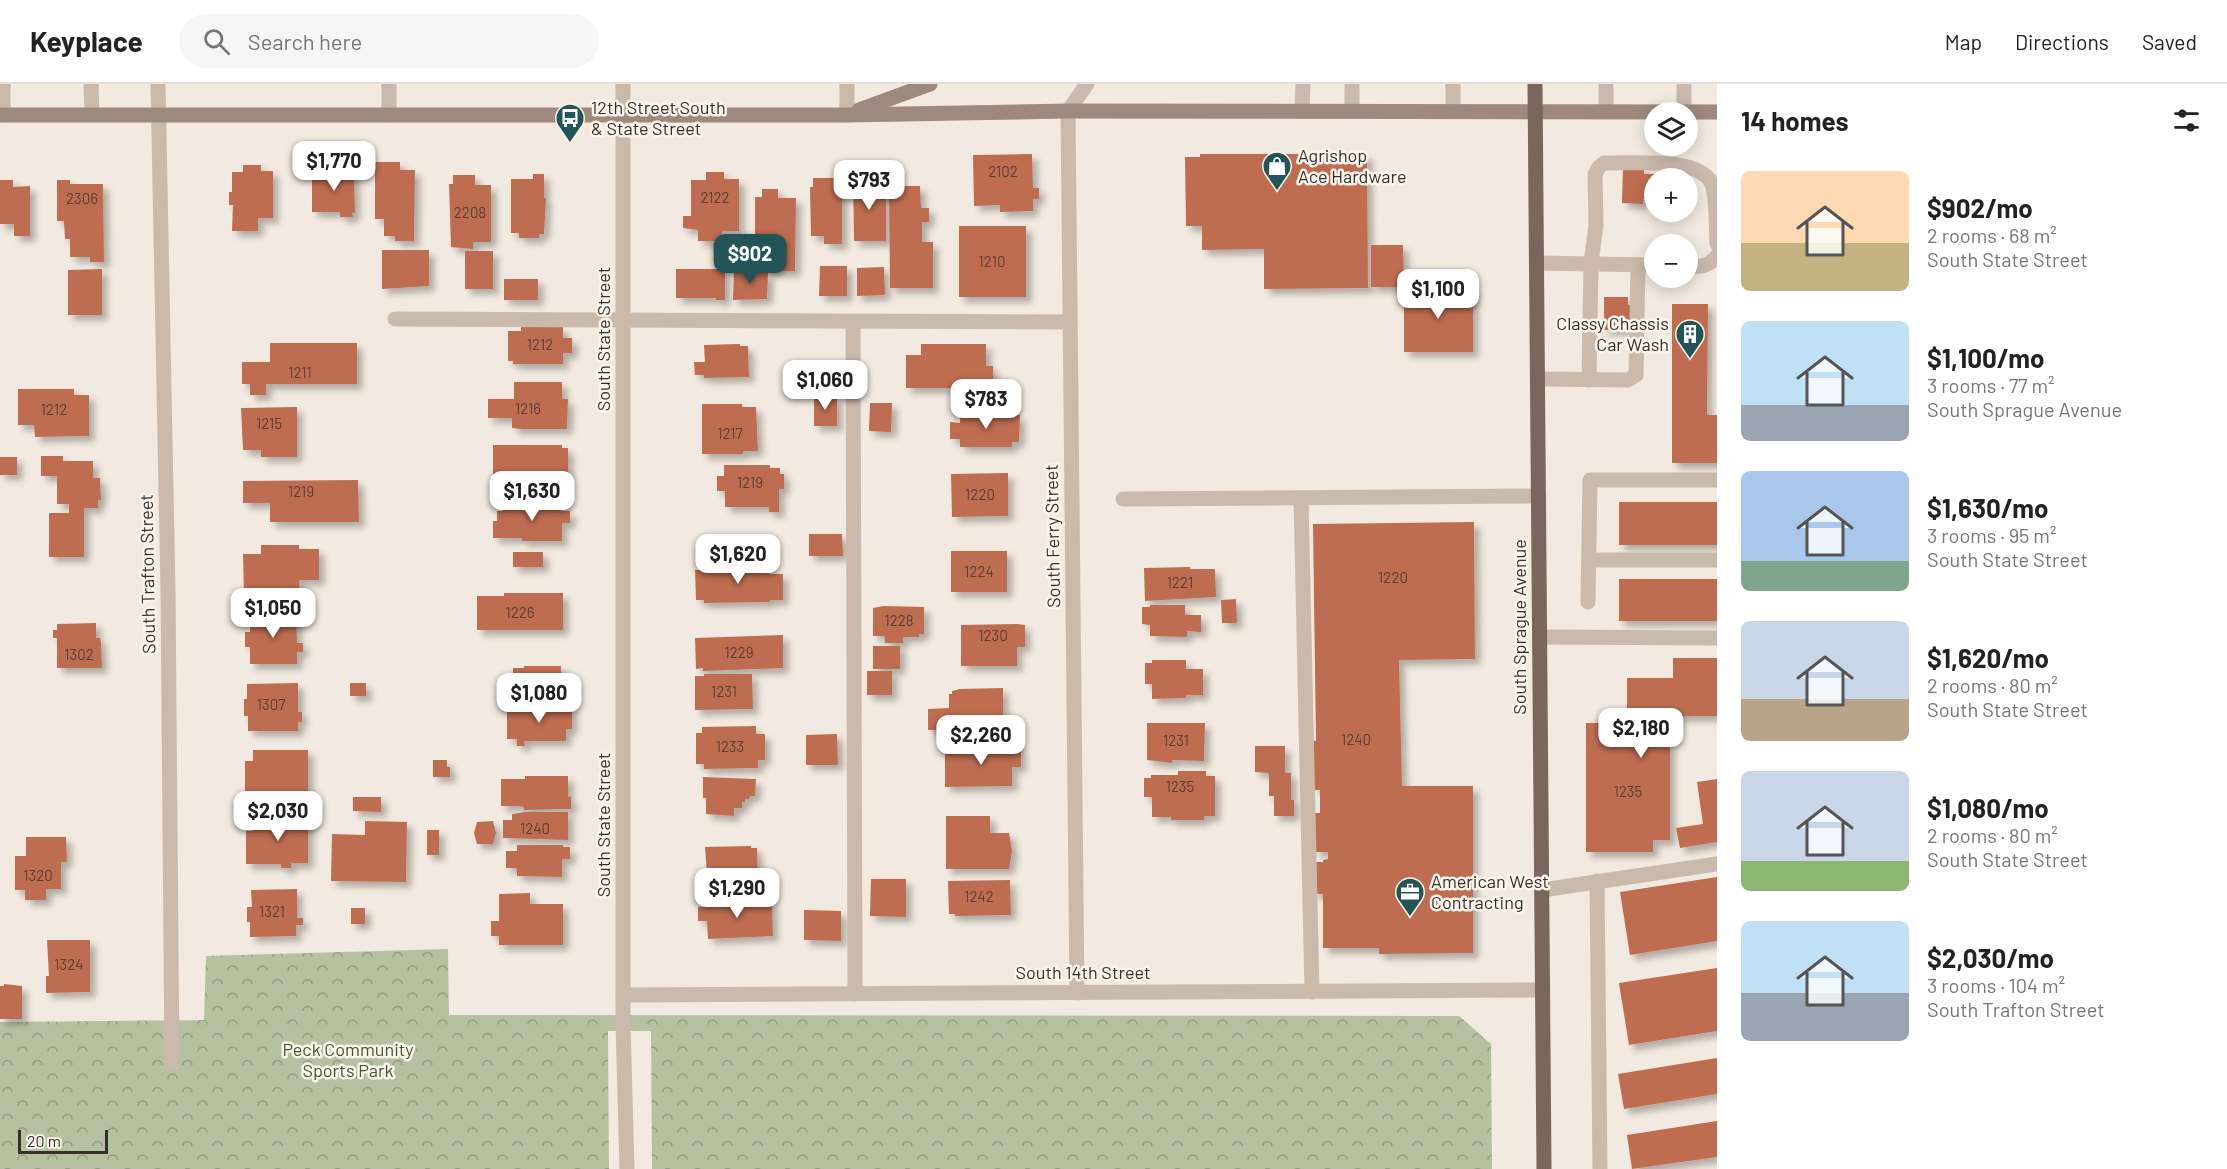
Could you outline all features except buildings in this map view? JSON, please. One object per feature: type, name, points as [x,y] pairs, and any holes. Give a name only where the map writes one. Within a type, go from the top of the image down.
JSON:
[{"type":"main road","points":[[847,115],[930,84]]},
{"type":"main road","name":"South Sprague Avenue","points":[[1535,84],[1544,1169]]},
{"type":"main road","points":[[2,115],[847,115],[1068,111],[1644,111]]},
{"type":"main road","points":[[1698,112],[1717,112]]},
{"type":"street","points":[[2,115],[3,84]]},
{"type":"street","points":[[91,84],[92,114]]},
{"type":"street","name":"South Trafton Street","points":[[158,84],[168,591],[172,1064]]},
{"type":"street","points":[[389,84],[389,115]]},
{"type":"street","name":"South State Street","points":[[623,84],[623,995],[627,1169]]},
{"type":"street","points":[[847,84],[847,115]]},
{"type":"street","points":[[1068,111],[1087,84]]},
{"type":"street","points":[[1302,111],[1303,84]]},
{"type":"street","points":[[1352,84],[1352,111]]},
{"type":"street","points":[[1453,84],[1453,111]]},
{"type":"street","points":[[1606,84],[1606,111]]},
{"type":"street","points":[[1684,84],[1684,102]]},
{"type":"street","name":"South Ferry Street","points":[[1068,111],[1077,993]]},
{"type":"street","points":[[1589,380],[1591,263],[1596,225],[1595,174],[1599,167],[1604,163],[1678,164],[1697,169],[1708,176],[1713,187],[1717,244]]},
{"type":"street","points":[[1698,267],[1712,262],[1717,256]]},
{"type":"street","points":[[1537,263],[1644,265]]},
{"type":"street","points":[[1538,379],[1628,380],[1636,375],[1638,265]]},
{"type":"street","points":[[395,319],[1071,322]]},
{"type":"street","points":[[853,322],[855,994]]},
{"type":"street","points":[[1588,603],[1590,480],[1717,480]]},
{"type":"street","points":[[1123,500],[1539,496]]},
{"type":"street","points":[[1301,498],[1312,992]]},
{"type":"street","points":[[1589,560],[1717,560]]},
{"type":"street","points":[[1540,637],[1717,638]]},
{"type":"street","points":[[1542,890],[1717,864]]},
{"type":"street","points":[[1597,881],[1600,1169]]},
{"type":"street","name":"South 14th Street","points":[[623,995],[1542,990]]},
{"type":"green space","name":"Peck Community Sports Park","points":[[448,949],[449,1015],[1459,1016],[1491,1044],[1492,1169],[652,1169],[651,1031],[608,1031],[609,1169],[0,1169],[0,1022],[204,1020],[206,956]]},
{"type":"place","name":"12th Street South & State Street","points":[[570,144]]},
{"type":"place","name":"Agrishop Ace Hardware","points":[[1277,192]]},
{"type":"place","name":"Classy Chassis Car Wash","points":[[1690,360]]},
{"type":"place","name":"American West Contracting","points":[[1410,918]]}]
